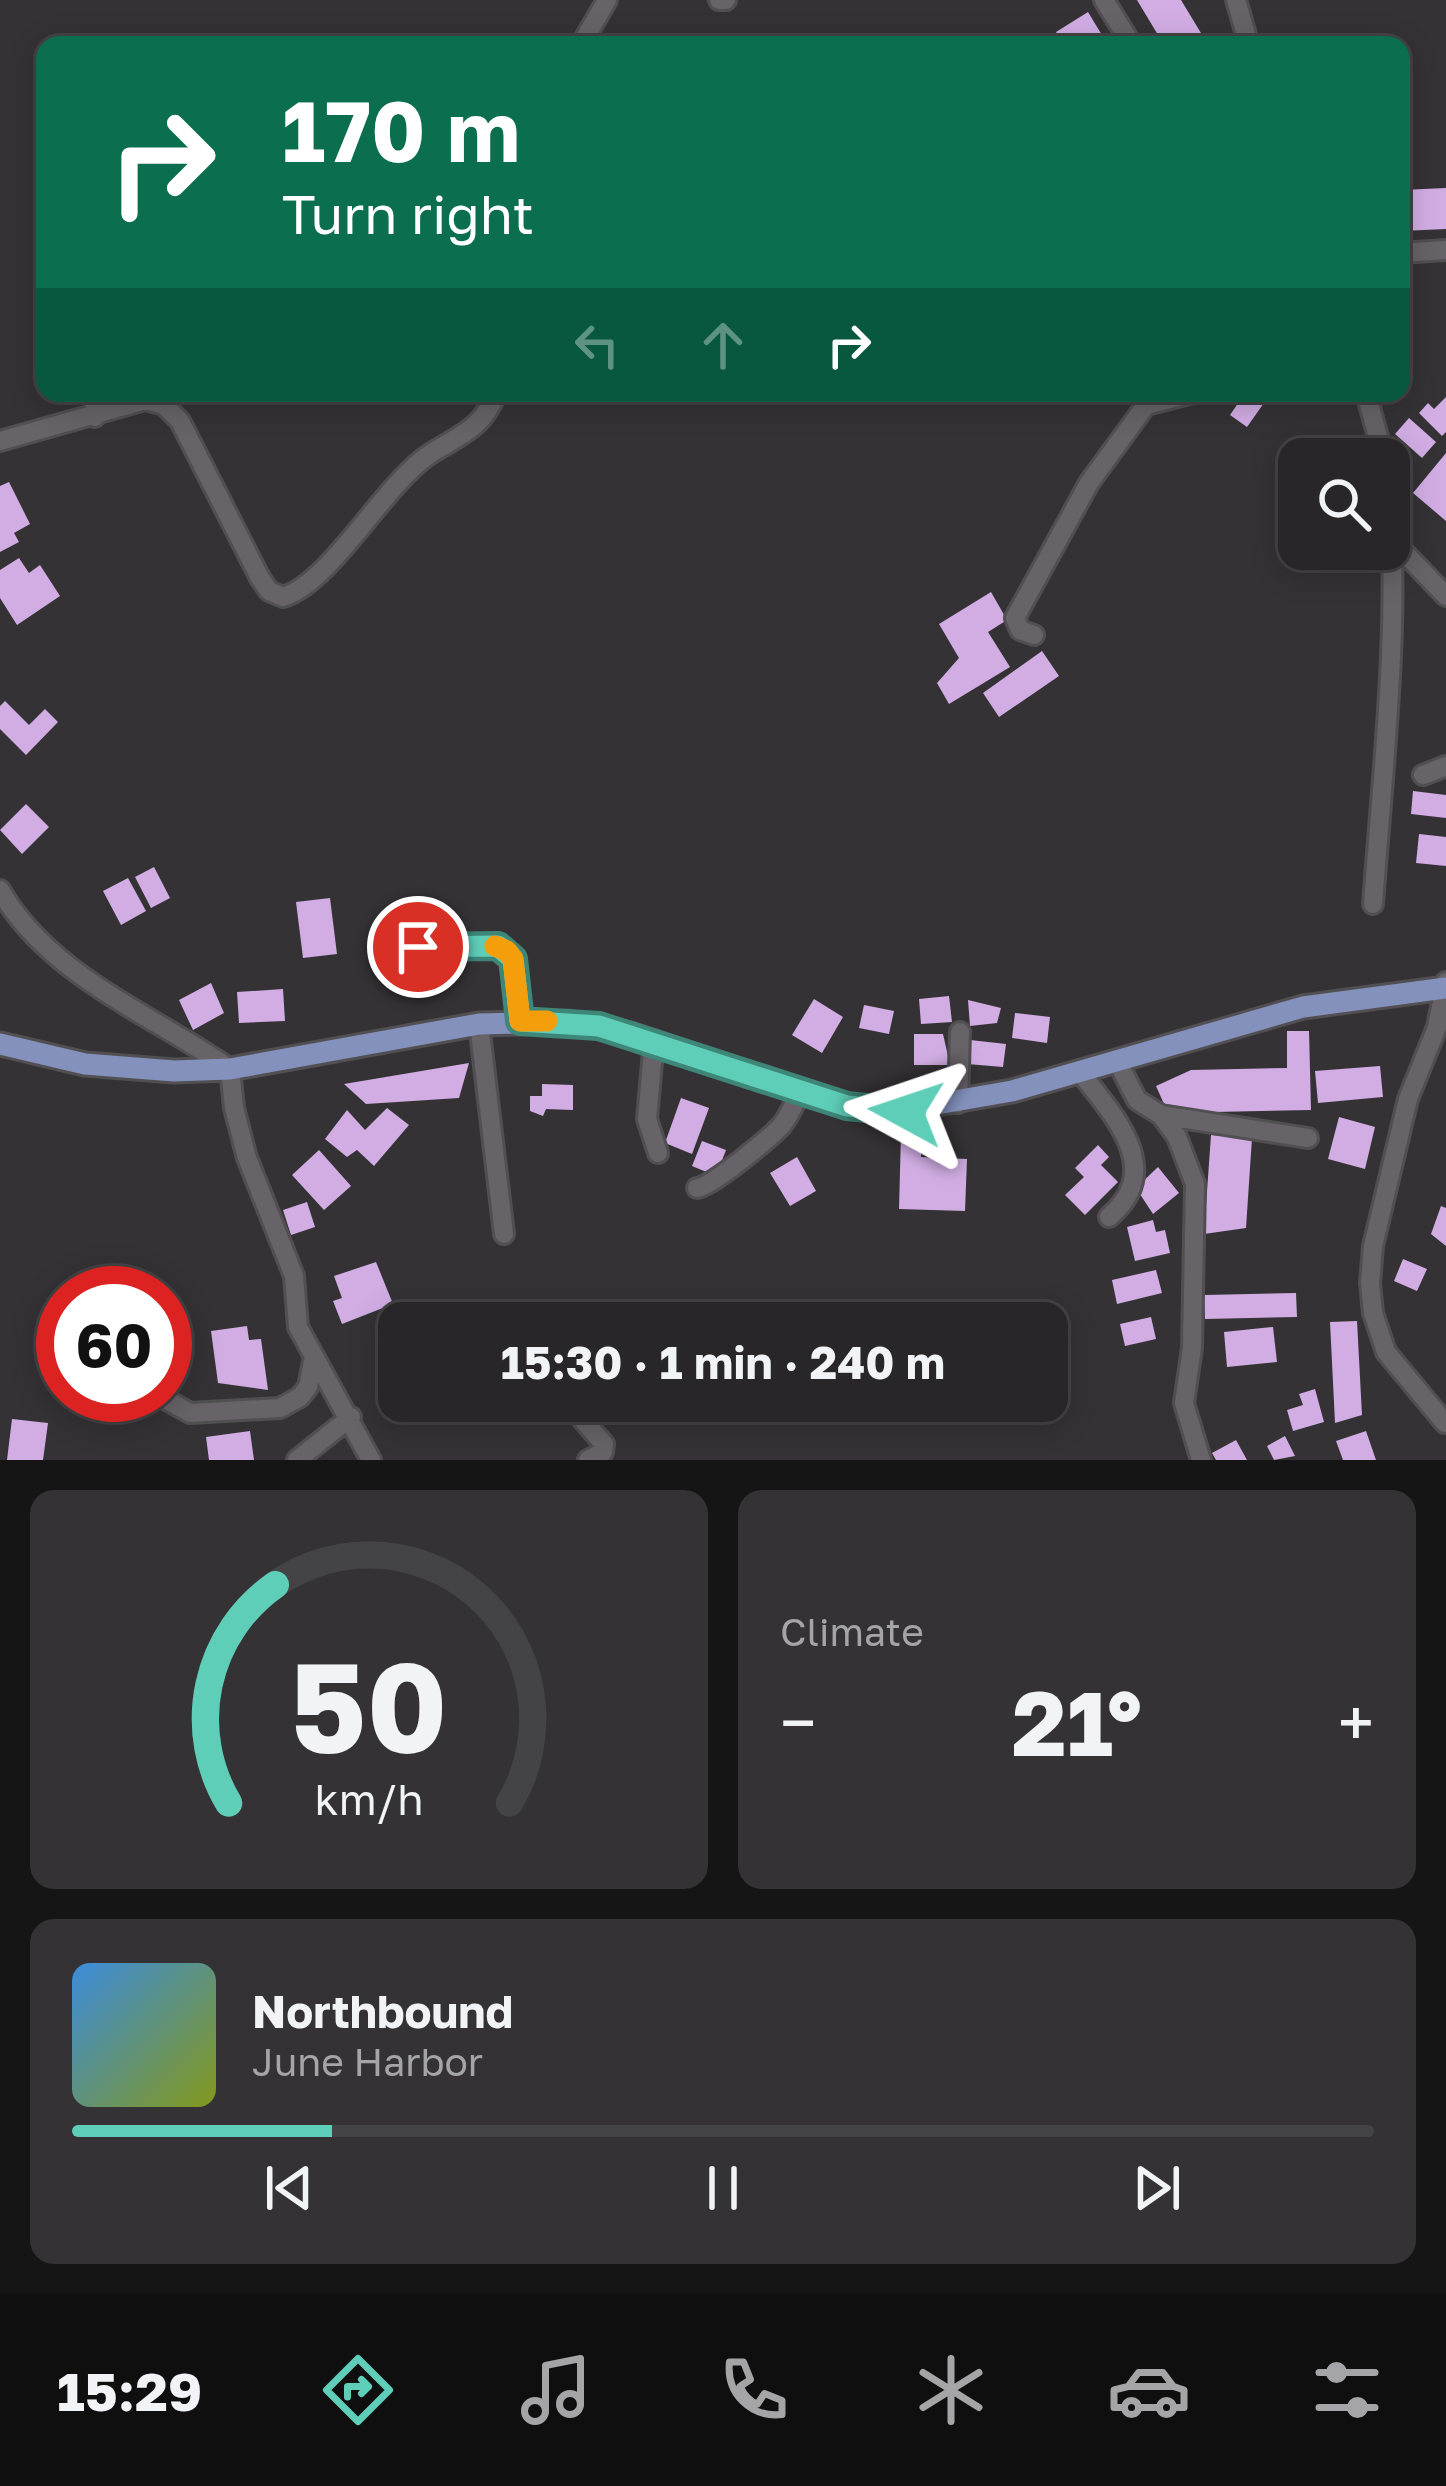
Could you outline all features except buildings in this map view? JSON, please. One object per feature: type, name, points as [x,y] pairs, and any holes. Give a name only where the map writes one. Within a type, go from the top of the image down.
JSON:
[{"type":"main road","points":[[0,1044],[85,1064],[174,1071],[230,1069],[479,1024],[520,1021],[599,1026],[847,1106],[886,1113],[958,1103],[1080,1072],[1303,1007],[1445,986]]},
{"type":"street","points":[[586,36],[608,0]]},
{"type":"street","points":[[1104,0],[1126,36]]},
{"type":"street","points":[[1236,0],[1246,36]]},
{"type":"street","points":[[1410,252],[1446,250]]},
{"type":"street","points":[[94,402],[95,417]]},
{"type":"street","points":[[0,441],[139,402]]},
{"type":"street","points":[[150,402],[172,410],[260,578],[268,591],[283,597],[302,586],[356,535],[416,465],[475,428],[491,402]]},
{"type":"street","points":[[1034,634],[1020,630],[1015,618],[1089,483],[1146,405],[1158,402]]},
{"type":"street","points":[[1368,402],[1378,438]]},
{"type":"street","points":[[1410,559],[1446,596]]},
{"type":"street","points":[[1373,904],[1390,675],[1392,570]]},
{"type":"street","points":[[1423,776],[1446,766]]},
{"type":"street","points":[[0,890],[29,930],[93,982],[230,1069],[240,1132],[294,1276],[298,1327],[371,1460]]},
{"type":"street","points":[[383,947],[498,946],[513,959],[520,1021]]},
{"type":"street","points":[[1445,986],[1437,1027],[1408,1099],[1372,1246],[1370,1283],[1373,1313],[1386,1352],[1445,1423]]},
{"type":"street","points":[[479,1024],[504,1234]]},
{"type":"street","points":[[958,1103],[960,1032]]},
{"type":"street","points":[[654,1040],[647,1119],[658,1153]]},
{"type":"street","points":[[1118,1061],[1137,1100],[1161,1115],[1185,1149],[1195,1184],[1192,1348],[1184,1403],[1201,1460]]},
{"type":"street","points":[[1080,1072],[1125,1130],[1135,1154],[1131,1191],[1109,1217]]},
{"type":"street","points":[[697,1188],[716,1183],[750,1148],[772,1134],[786,1120],[801,1090]]},
{"type":"street","points":[[1161,1115],[1308,1138]]},
{"type":"street","points":[[192,1413],[291,1404],[308,1387],[314,1356]]},
{"type":"street","points":[[297,1460],[351,1417]]},
{"type":"street","points":[[585,1422],[604,1444],[603,1452],[588,1460]]},
{"type":"slow traffic","points":[[495,946],[513,959],[520,1021],[547,1021]]},
{"type":"route","points":[[418,947],[498,946],[507,951],[513,959],[520,1021],[599,1026],[847,1106],[906,1112]]}]
